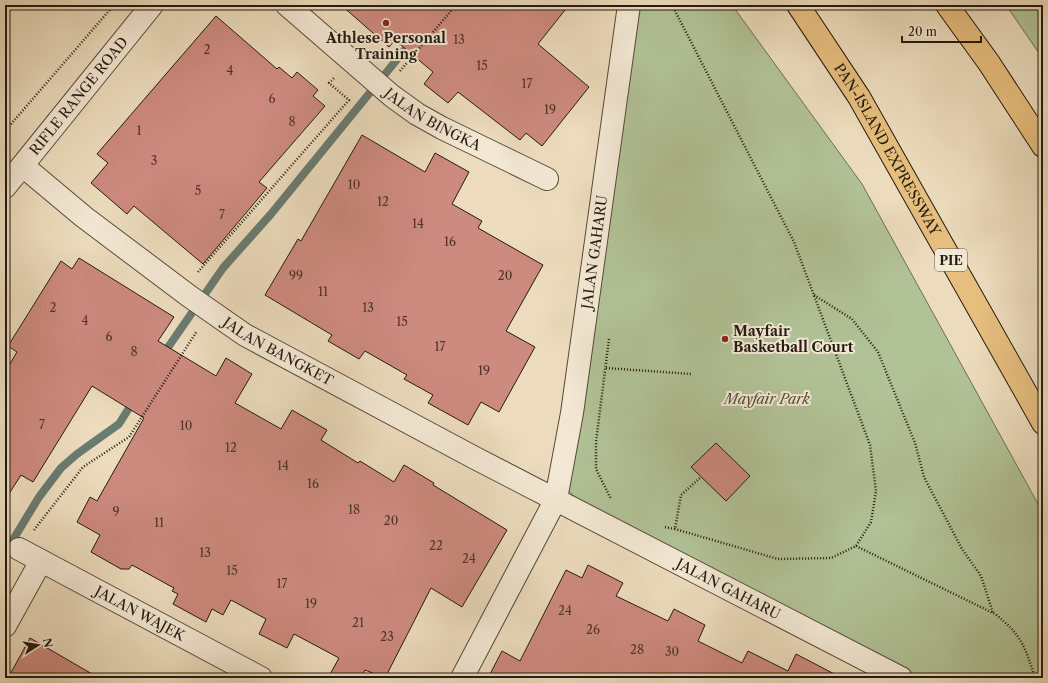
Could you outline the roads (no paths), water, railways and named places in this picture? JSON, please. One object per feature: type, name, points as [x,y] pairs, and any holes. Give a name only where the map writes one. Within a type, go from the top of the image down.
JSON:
[{"type":"highway","name":"PAN-ISLAND EXPRESSWAY","points":[[798,5],[859,97],[1043,423]]},
{"type":"highway","points":[[947,5],[989,63],[1043,146]]},
{"type":"street","name":"RIFLE RANGE ROAD","points":[[5,187],[152,5]]},
{"type":"street","name":"JALAN BINGKA","points":[[287,5],[392,96],[442,128],[547,179]]},
{"type":"street","name":"JALAN GAHARU","points":[[462,678],[556,499],[572,413],[629,5]]},
{"type":"street","name":"JALAN BANGKET","points":[[23,166],[84,217],[222,320],[273,351],[556,499]]},
{"type":"street","name":"JALAN GAHARU","points":[[556,499],[901,678]]},
{"type":"street","name":"JALAN WAJEK","points":[[19,549],[261,678]]},
{"type":"street","points":[[5,626],[41,561]]},
{"type":"waterway","points":[[162,356],[223,268],[271,214],[412,41]]},
{"type":"waterway","points":[[5,553],[39,497],[61,468],[77,454],[119,424],[134,400]]},
{"type":"place","name":"Athlese Personal Training","points":[[386,23]]},
{"type":"place","name":"Mayfair Basketball Court","points":[[725,339]]},
{"type":"park label","name":"Mayfair Park","points":[[767,399]]}]
